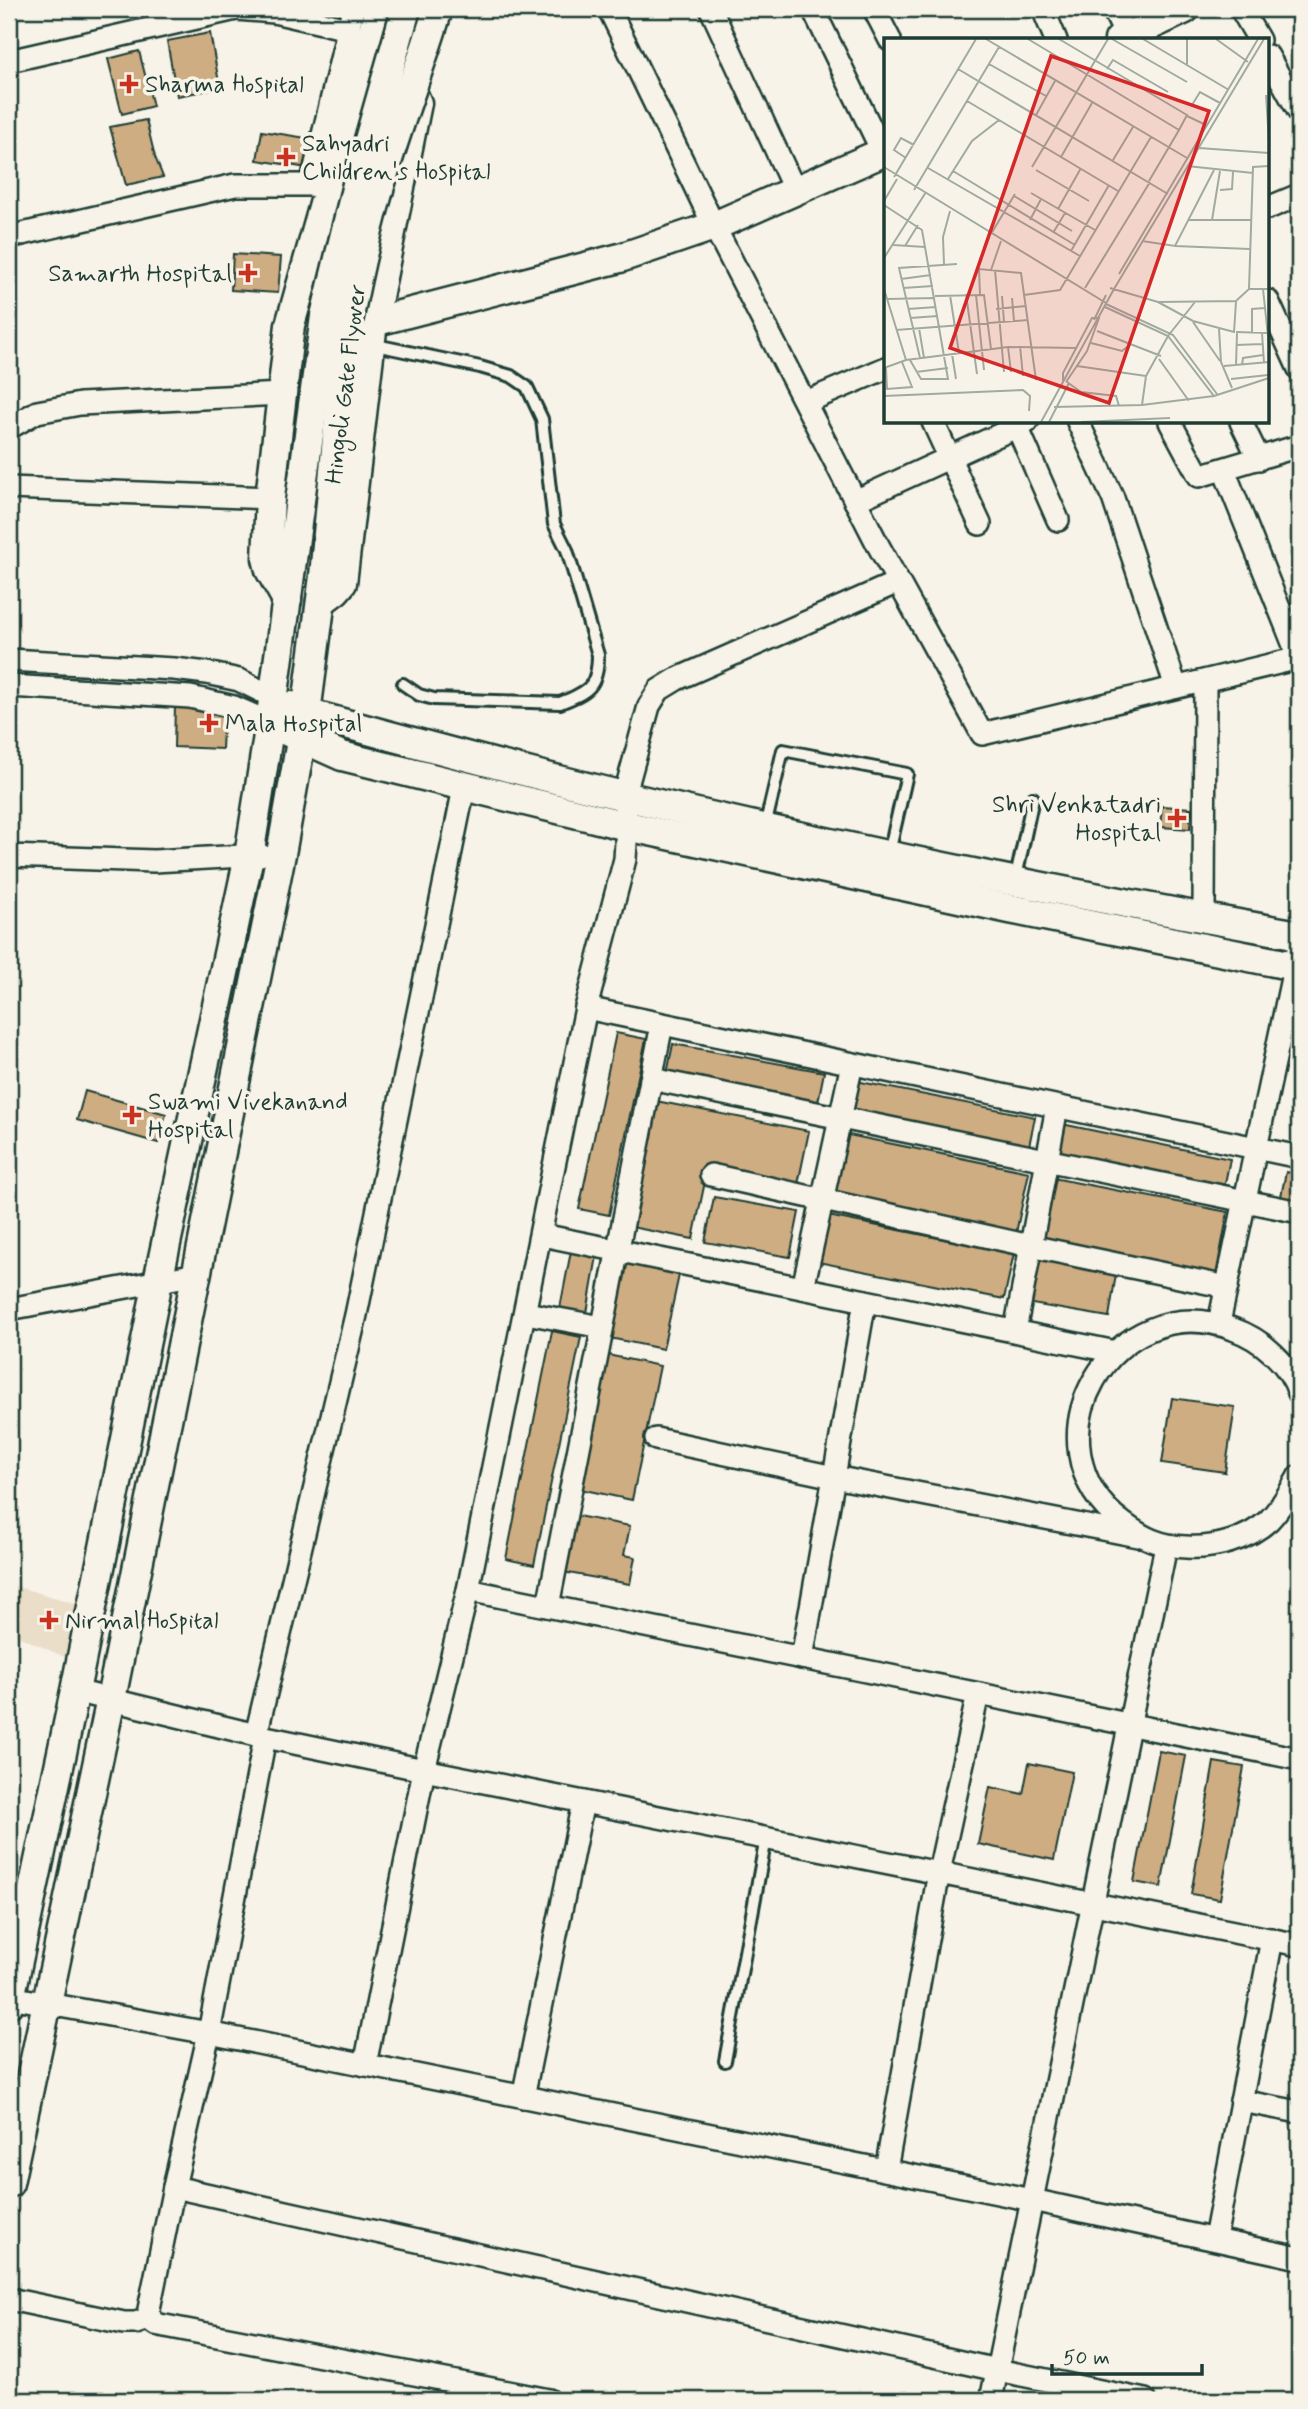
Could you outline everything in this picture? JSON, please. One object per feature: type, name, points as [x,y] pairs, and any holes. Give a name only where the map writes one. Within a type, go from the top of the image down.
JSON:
[{"type":"main road","name":"Hingoli Gate Flyover","points":[[9,2183],[281,854],[303,726],[354,326],[361,168],[406,9]]},
{"type":"main road","name":"Hingoli Gate Flyover","points":[[10,2000],[15,1944],[75,1691],[158,1281],[249,856],[287,600],[354,326],[355,287],[386,166],[438,9]]},
{"type":"main road","points":[[1127,38],[1185,9]]},
{"type":"main road","points":[[365,15],[416,103],[354,326],[620,258],[715,226],[884,152]]},
{"type":"main road","points":[[320,602],[287,600],[270,570],[267,558],[270,498],[290,325],[320,186],[367,52],[365,15]]},
{"type":"main road","points":[[271,710],[303,726],[342,756],[464,788],[627,826],[1013,895],[1298,960]]},
{"type":"main road","points":[[303,726],[889,854],[1013,895],[1204,918],[1299,934]]},
{"type":"street","points":[[9,61],[236,9],[365,15],[320,186],[235,185],[9,237]]},
{"type":"street","points":[[608,9],[855,501],[982,734],[1299,658],[1224,470]]},
{"type":"street","points":[[711,9],[795,191]]},
{"type":"street","points":[[813,9],[884,150]]},
{"type":"street","points":[[874,9],[889,38]]},
{"type":"street","points":[[1043,9],[1055,38]]},
{"type":"street","points":[[1113,9],[1125,38]]},
{"type":"street","points":[[1241,9],[1258,38]]},
{"type":"street","points":[[1270,60],[1299,112]]},
{"type":"street","points":[[1270,207],[1299,195]]},
{"type":"street","points":[[1270,305],[1299,369]]},
{"type":"street","points":[[806,402],[884,369]]},
{"type":"street","points":[[9,428],[37,412],[80,404],[282,394]]},
{"type":"street","points":[[934,424],[980,524]]},
{"type":"street","points":[[855,501],[950,459],[1018,424]]},
{"type":"street","points":[[1020,424],[1058,520]]},
{"type":"street","points":[[1078,424],[1112,498],[1176,687]]},
{"type":"street","points":[[1171,424],[1195,474],[1202,477],[1299,446]]},
{"type":"street","points":[[1242,424],[1259,459]]},
{"type":"street","points":[[9,488],[270,498]]},
{"type":"street","points":[[365,2065],[424,1770],[468,1590],[526,1313],[586,1009],[625,859],[627,826],[624,797],[649,706],[659,690],[677,679],[898,582]]},
{"type":"street","points":[[9,660],[207,673],[239,680],[271,710]]},
{"type":"street","points":[[1204,918],[1205,681]]},
{"type":"street","points":[[9,686],[190,696],[234,707],[271,710]]},
{"type":"street","points":[[464,788],[356,1315],[261,1736],[209,2033],[149,2309],[150,2318],[155,2324],[549,2400]]},
{"type":"street","points":[[9,856],[154,861],[281,854]]},
{"type":"street","points":[[1219,1323],[1298,960]]},
{"type":"street","points":[[586,1009],[1299,1157]]},
{"type":"street","points":[[548,1606],[662,1024]]},
{"type":"street","points":[[803,1288],[852,1064]]},
{"type":"street","points":[[651,1079],[1299,1212]]},
{"type":"street","points":[[1015,1331],[1057,1107]]},
{"type":"street","points":[[711,1175],[1030,1247],[1227,1287]]},
{"type":"street","points":[[542,1235],[1116,1352]]},
{"type":"street","points":[[9,1309],[197,1274]]},
{"type":"street","points":[[802,1658],[865,1301]]},
{"type":"street","points":[[526,1313],[602,1326]]},
{"type":"street","points":[[1142,1537],[1108,1511],[1090,1487],[1081,1461],[1079,1428],[1090,1384],[1104,1363],[1125,1343],[1143,1332],[1173,1322],[1219,1323],[1247,1334],[1278,1358],[1299,1393]]},
{"type":"street","points":[[656,1439],[1142,1537],[1166,1546],[1205,1548],[1236,1540],[1269,1520],[1299,1476]]},
{"type":"street","points":[[991,2400],[1166,1546]]},
{"type":"street","points":[[468,1590],[1299,1759]]},
{"type":"street","points":[[75,1691],[261,1736],[424,1770],[1299,1945]]},
{"type":"street","points":[[886,2170],[939,1872],[978,1694]]},
{"type":"street","points":[[523,2097],[583,1801]]},
{"type":"street","points":[[1214,2239],[1272,1939]]},
{"type":"street","points":[[10,2000],[47,2003],[209,2033],[1032,2200],[1299,2258]]},
{"type":"street","points":[[1241,2101],[1299,2112]]},
{"type":"street","points":[[174,2187],[997,2370],[1145,2400]]},
{"type":"street","points":[[9,2299],[124,2323],[136,2323],[150,2318]]},
{"type":"lane","points":[[354,326],[511,376],[527,387],[542,419],[554,524],[567,550],[598,655],[598,671],[592,687],[560,703],[434,699],[419,695],[402,684]]},
{"type":"lane","points":[[765,827],[783,750],[907,774],[889,854]]},
{"type":"lane","points":[[1013,895],[1033,798]]},
{"type":"lane","points":[[725,2061],[766,1838]]},
{"type":"shaded area","name":"Nirmal Hospital","points":[[11,1585],[92,1608],[80,1664],[9,1632]]},
{"type":"building","points":[[303,9],[335,9],[333,16]]},
{"type":"building","points":[[210,33],[220,88],[177,96],[167,41]]},
{"type":"building","points":[[139,51],[153,106],[122,114],[108,59]]},
{"type":"building","points":[[146,120],[163,177],[126,185],[110,127]]},
{"type":"building","points":[[262,131],[313,139],[308,168],[257,160]]},
{"type":"building","points":[[233,254],[281,257],[278,293],[231,290]]},
{"type":"building","points":[[175,705],[224,707],[222,749],[174,747]]},
{"type":"building","points":[[1162,806],[1191,808],[1190,829],[1160,827]]},
{"type":"building","points":[[616,1033],[646,1039],[609,1215],[579,1209]]},
{"type":"building","points":[[673,1044],[824,1072],[818,1102],[667,1074]]},
{"type":"building","points":[[851,1080],[1035,1117],[1029,1146],[845,1109]]},
{"type":"building","points":[[85,1091],[166,1114],[158,1143],[77,1120]]},
{"type":"building","points":[[656,1101],[809,1131],[797,1189],[707,1172],[693,1239],[631,1227]]},
{"type":"building","points":[[1057,1123],[1230,1159],[1224,1188],[1051,1151]]},
{"type":"building","points":[[844,1134],[1029,1172],[1016,1233],[831,1195]]},
{"type":"building","points":[[1286,1172],[1299,1174],[1299,1205],[1280,1201]]},
{"type":"building","points":[[1053,1178],[1228,1212],[1216,1275],[1040,1242]]},
{"type":"building","points":[[714,1197],[799,1212],[790,1257],[705,1242]]},
{"type":"building","points":[[823,1215],[1014,1253],[1004,1299],[813,1261]]},
{"type":"building","points":[[571,1251],[597,1256],[587,1313],[560,1308]]},
{"type":"building","points":[[1034,1259],[1116,1274],[1109,1317],[1026,1303]]},
{"type":"building","points":[[621,1262],[679,1275],[663,1349],[605,1337]]},
{"type":"building","points":[[552,1331],[581,1337],[534,1565],[506,1559]]},
{"type":"building","points":[[603,1354],[660,1366],[632,1500],[575,1488]]},
{"type":"building","points":[[1172,1398],[1235,1407],[1225,1472],[1162,1463]]},
{"type":"building","points":[[567,1514],[630,1526],[624,1555],[635,1557],[630,1584],[557,1571]]},
{"type":"building","points":[[1159,1751],[1186,1756],[1161,1887],[1134,1882]]},
{"type":"building","points":[[1214,1762],[1244,1767],[1220,1899],[1191,1894]]},
{"type":"building","points":[[1029,1763],[1072,1772],[1054,1860],[978,1844],[990,1787],[1023,1794]]},
{"type":"place","name":"Sharma Hospital","points":[[129,84]]},
{"type":"place","name":"Sahyadri Children's Hospital","points":[[286,157]]},
{"type":"place","name":"Samarth Hospital","points":[[248,273]]},
{"type":"place","name":"Mala Hospital","points":[[209,723]]},
{"type":"place","name":"Shri Venkatadri Hospital","points":[[1177,818]]},
{"type":"place","name":"Swami Vivekanand Hospital","points":[[132,1115]]},
{"type":"place","name":"Nirmal Hospital","points":[[49,1620]]}]
